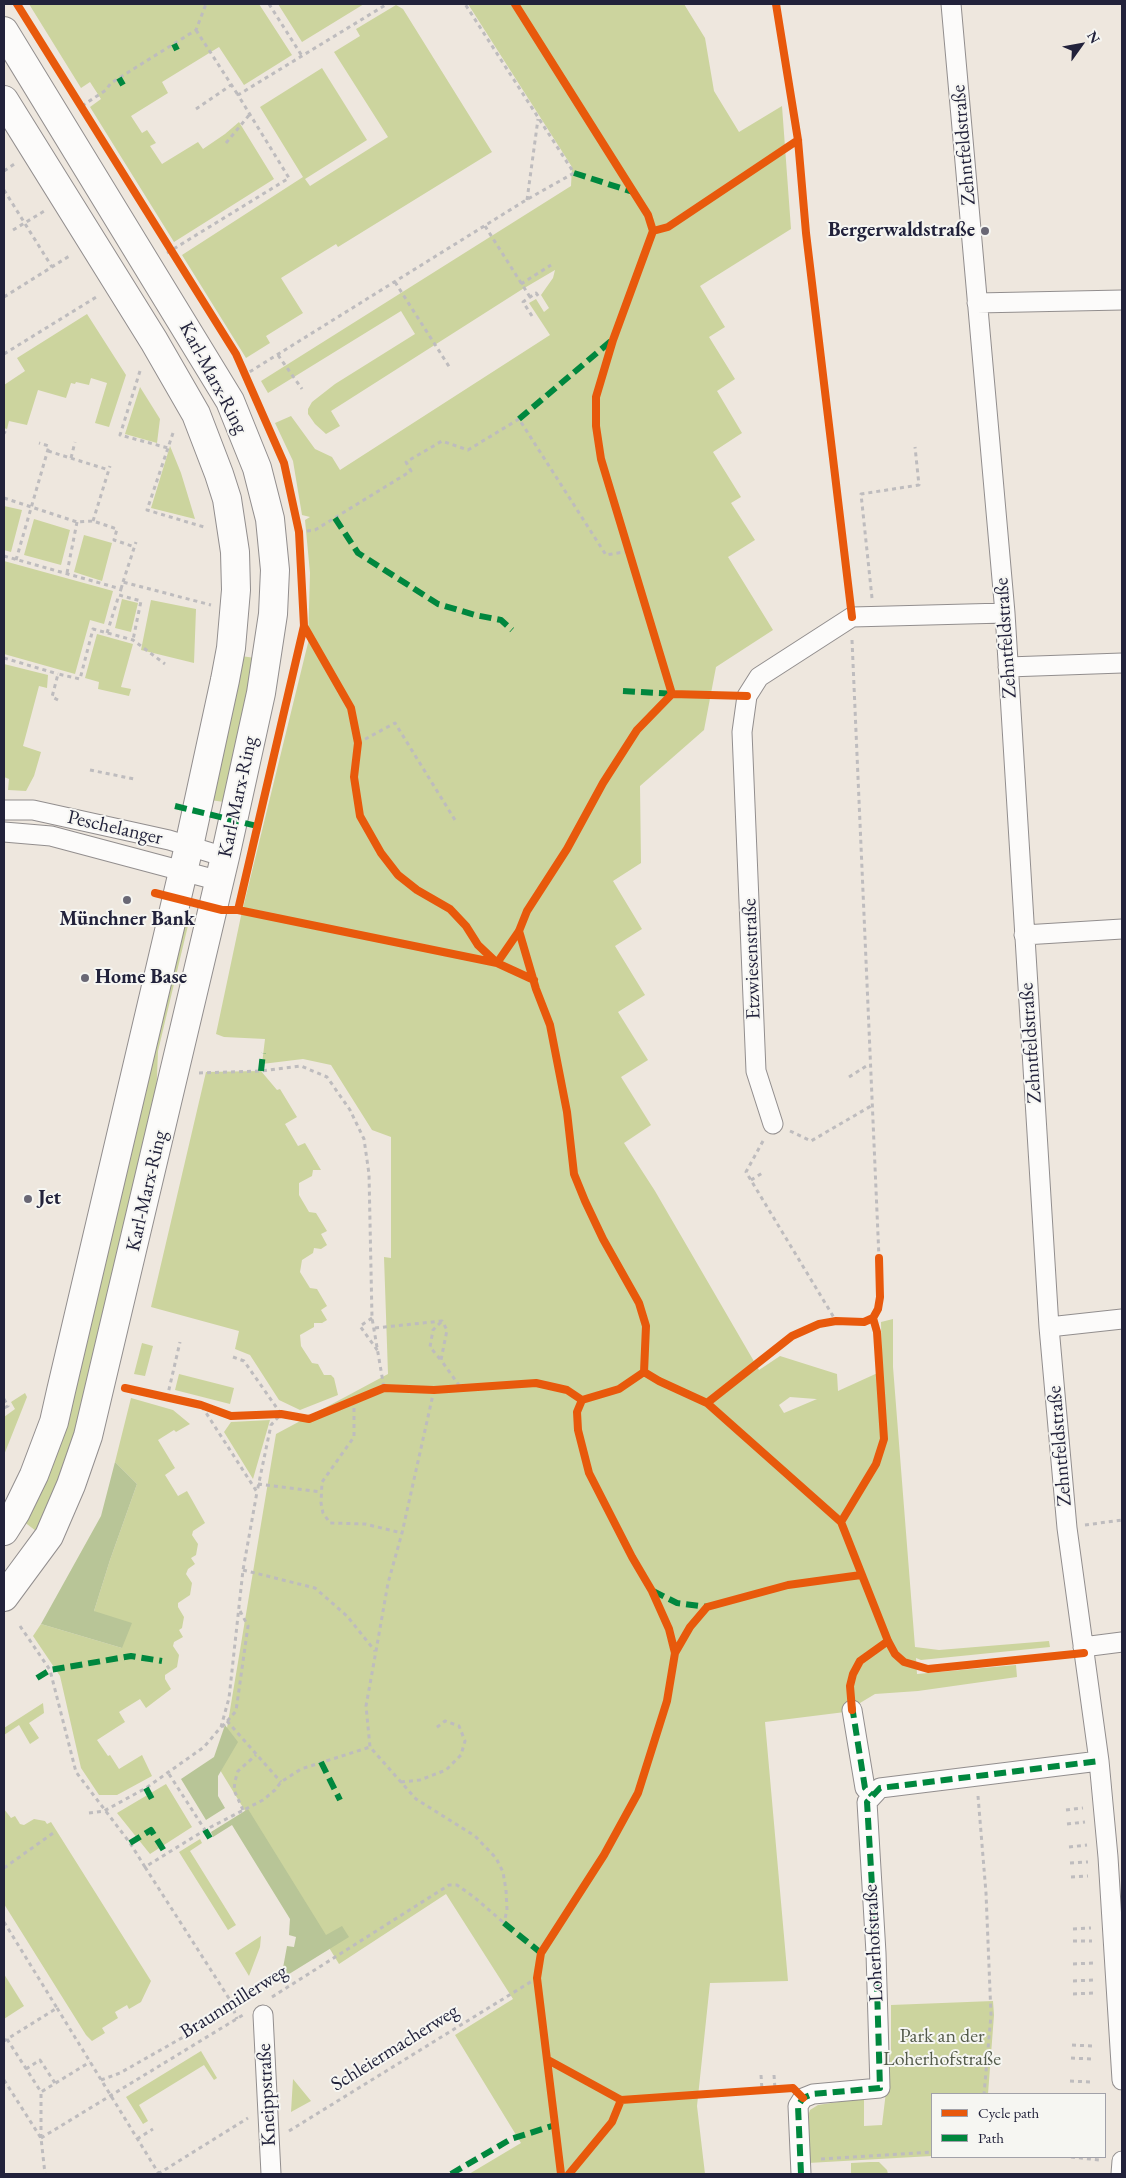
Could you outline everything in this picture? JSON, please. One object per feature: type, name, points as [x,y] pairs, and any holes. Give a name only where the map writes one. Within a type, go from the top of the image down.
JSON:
[{"type":"main road","name":"Karl-Marx-Ring","points":[[4,31],[223,388],[244,432],[257,468],[270,519],[275,570],[273,614],[261,693],[222,869],[88,1436],[71,1486],[49,1536],[4,1597]]},
{"type":"main road","name":"Karl-Marx-Ring","points":[[4,100],[92,241],[196,414],[219,474],[226,499],[234,544],[236,590],[231,648],[186,858],[54,1422],[34,1475],[16,1512],[4,1531]]},
{"type":"street","name":"Zehntfeldstraße","points":[[951,4],[1005,613],[1049,1327],[1067,1528],[1099,1761],[1118,1952],[1122,2080]]},
{"type":"street","points":[[977,303],[1122,300]]},
{"type":"street","points":[[852,617],[1005,613]]},
{"type":"street","name":"Etzwiesenstraße","points":[[773,1124],[756,1071],[742,732],[746,696],[759,677],[852,617]]},
{"type":"street","points":[[1008,667],[1122,663]]},
{"type":"street","name":"Peschelanger","points":[[4,810],[33,810],[222,869]]},
{"type":"street","name":"Peschelanger","points":[[4,832],[51,836],[186,858],[222,869]]},
{"type":"street","points":[[1024,935],[1122,930]]},
{"type":"street","points":[[1049,1327],[1122,1319]]},
{"type":"street","points":[[1084,1647],[1122,1642]]},
{"type":"street","points":[[852,1710],[865,1788],[872,1795],[880,1788],[1099,1761]]},
{"type":"street","name":"Loherhofstraße","points":[[800,2167],[798,2106],[803,2098],[813,2094],[880,2088],[876,1953],[867,1802],[872,1795]]},
{"type":"street","name":"Kneippstraße","points":[[260,2008],[268,2105],[271,2174]]},
{"type":"street","points":[[1121,2174],[1122,2161]]},
{"type":"path","points":[[82,106],[106,90],[111,82],[196,30],[206,4]]},
{"type":"path","points":[[269,4],[302,56]]},
{"type":"path","points":[[238,95],[386,4]]},
{"type":"path","points":[[223,388],[526,200],[574,173],[465,4]]},
{"type":"path","points":[[148,265],[289,178],[196,30]]},
{"type":"path","points":[[196,109],[231,84]]},
{"type":"path","points":[[226,143],[250,114]]},
{"type":"path","points":[[526,200],[538,118]]},
{"type":"path","points":[[653,231],[668,227],[798,140]]},
{"type":"path","points":[[4,190],[52,267]]},
{"type":"path","points":[[13,230],[65,198]]},
{"type":"path","points":[[485,226],[530,297]]},
{"type":"path","points":[[4,297],[92,241]]},
{"type":"path","points":[[521,284],[551,265]]},
{"type":"path","points":[[395,282],[450,368]]},
{"type":"path","points":[[4,354],[118,284]]},
{"type":"path","points":[[532,316],[523,302],[536,293],[539,297]]},
{"type":"path","points":[[278,355],[302,389]]},
{"type":"path","points":[[140,371],[120,435],[168,448]]},
{"type":"path","points":[[299,532],[315,530],[411,471],[406,462],[442,441],[468,450],[519,419],[606,556],[630,551]]},
{"type":"path","points":[[173,433],[147,510],[204,527]]},
{"type":"path","points":[[71,458],[75,442]]},
{"type":"path","points":[[16,560],[49,446],[39,443]]},
{"type":"path","points":[[874,616],[860,494],[919,485],[915,447]]},
{"type":"path","points":[[48,451],[109,468],[93,521]]},
{"type":"path","points":[[4,498],[77,522],[93,521],[117,529],[114,540],[135,547]]},
{"type":"path","points":[[67,573],[77,522]]},
{"type":"path","points":[[107,633],[136,542]]},
{"type":"path","points":[[4,556],[121,589]]},
{"type":"path","points":[[123,582],[210,605]]},
{"type":"path","points":[[119,595],[141,601],[132,640]]},
{"type":"path","points":[[852,617],[869,1064],[879,1258]]},
{"type":"path","points":[[4,658],[80,679],[93,629],[132,640],[165,664]]},
{"type":"path","points":[[58,674],[52,697],[58,700]]},
{"type":"path","points":[[358,743],[396,723],[456,820]]},
{"type":"path","points":[[90,770],[134,779]]},
{"type":"path","points":[[849,1077],[869,1064]]},
{"type":"path","points":[[199,1073],[261,1071],[301,1066],[327,1077],[350,1110],[364,1140],[369,1174],[372,1318],[384,1388]]},
{"type":"path","points":[[836,1321],[746,1172],[773,1124],[811,1140],[871,1106]]},
{"type":"path","points":[[751,1180],[764,1172]]},
{"type":"path","points":[[372,1318],[360,1326],[378,1352]]},
{"type":"path","points":[[375,1328],[442,1322]]},
{"type":"path","points":[[442,1322],[433,1330],[430,1347],[461,1388]]},
{"type":"path","points":[[441,1360],[447,1330],[442,1322]]},
{"type":"path","points":[[167,1398],[180,1342]]},
{"type":"path","points":[[222,1727],[229,1698],[238,1608],[256,1492],[271,1426],[281,1414],[244,1361],[233,1357]]},
{"type":"path","points":[[434,1390],[402,1533],[388,1583],[366,1706],[370,1747],[400,1782],[420,1780],[446,1770],[461,1755],[465,1741],[459,1726],[445,1721],[436,1728]]},
{"type":"path","points":[[4,1399],[8,1406],[4,1408]]},
{"type":"path","points":[[354,1400],[354,1437],[322,1482],[320,1503],[323,1513],[330,1523],[365,1524],[402,1533]]},
{"type":"path","points":[[201,1405],[256,1492]]},
{"type":"path","points":[[258,1484],[321,1492]]},
{"type":"path","points":[[1067,1528],[1122,1520]]},
{"type":"path","points":[[243,1570],[315,1588],[347,1616],[376,1651]]},
{"type":"path","points":[[89,1812],[104,1811],[169,1774],[204,1747],[236,1711],[248,1626],[238,1608]]},
{"type":"path","points":[[20,1626],[50,1670],[76,1772],[130,1843],[230,2000],[237,2019]]},
{"type":"path","points":[[227,1721],[281,1782]]},
{"type":"path","points":[[145,1867],[205,1830],[270,1795],[281,1782],[301,1769],[370,1747]]},
{"type":"path","points":[[243,1810],[234,1790],[235,1781],[238,1771],[256,1755]]},
{"type":"path","points":[[169,1774],[205,1830]]},
{"type":"path","points":[[976,1776],[986,1893],[991,2015],[984,2093]]},
{"type":"path","points":[[1066,1810],[1080,1808]]},
{"type":"path","points":[[1067,1824],[1082,1823]]},
{"type":"path","points":[[4,1868],[56,1831]]},
{"type":"path","points":[[1069,1847],[1083,1846]]},
{"type":"path","points":[[1070,1864],[1088,1862]]},
{"type":"path","points":[[1072,1877],[1088,1876]]},
{"type":"path","points":[[4,1922],[158,2174],[268,2105]]},
{"type":"path","points":[[1073,1929],[1092,1928]]},
{"type":"path","points":[[1073,1942],[1092,1941]]},
{"type":"path","points":[[1074,1964],[1093,1963]]},
{"type":"path","points":[[1074,1981],[1093,1980]]},
{"type":"path","points":[[1073,1994],[1093,1993]]},
{"type":"path","points":[[101,2080],[120,2073],[194,2031],[230,2000]]},
{"type":"path","points":[[45,2174],[41,2138],[41,2092],[5,2040],[57,2008]]},
{"type":"path","points":[[1072,2045],[1093,2046]]},
{"type":"path","points":[[1071,2058],[1092,2059]]},
{"type":"path","points":[[26,2069],[40,2060],[55,2083]]},
{"type":"path","points":[[41,2092],[90,2062]]},
{"type":"path","points":[[761,2075],[762,2090]]},
{"type":"path","points":[[774,2075],[775,2089]]},
{"type":"path","points":[[4,2080],[41,2138]]},
{"type":"path","points":[[1070,2081],[1091,2082]]},
{"type":"path","points":[[137,2139],[153,2129]]},
{"type":"path","points":[[800,2167],[931,2152]]},
{"type":"path","points":[[1080,2158],[1099,2160]]},
{"type":"green space","points":[[29,4],[259,4],[292,55],[244,85],[219,47],[162,82],[168,93],[131,116],[142,133],[147,130],[156,143],[150,146],[162,164],[198,142],[203,149],[239,122],[274,179],[174,242],[90,107],[101,99],[90,82],[81,88]]},
{"type":"green space","points":[[278,4],[364,4],[302,42]]},
{"type":"green space","points":[[468,4],[684,4],[705,38],[714,91],[739,132],[782,106],[791,229],[700,286],[725,327],[709,337],[735,379],[717,391],[742,433],[713,452],[741,497],[731,503],[755,540],[728,557],[773,630],[716,667],[704,730],[640,786],[641,863],[613,881],[642,929],[615,946],[645,995],[618,1012],[648,1060],[621,1077],[651,1125],[624,1143],[655,1191],[759,1370],[780,1356],[837,1374],[838,1391],[882,1371],[881,1322],[893,1319],[893,1367],[915,1647],[939,1650],[1049,1641],[1050,1647],[921,1660],[916,1658],[917,1674],[1016,1665],[1017,1677],[918,1691],[875,1694],[845,1712],[765,1722],[788,1981],[710,1983],[697,2106],[705,2174],[469,2174],[521,2143],[455,2035],[513,1999],[446,1894],[339,1964],[220,1770],[276,1434],[388,1374],[384,1257],[391,1258],[391,1137],[372,1130],[331,1065],[303,1059],[262,1064],[265,1039],[224,1037],[216,1034],[241,916],[308,643],[310,573],[305,520],[310,517],[302,515],[293,461],[275,423],[291,416],[315,449],[332,457],[340,470],[550,335],[529,303],[536,299],[544,312],[549,308],[541,295],[553,278],[555,270],[331,411],[340,426],[326,434],[308,414],[308,409],[312,402],[335,384],[415,334],[401,311],[268,393],[261,381],[571,186],[572,167]],"holes":[[[790,1397],[817,1399],[784,1413],[779,1405]]]},
{"type":"green space","points":[[396,5],[403,9],[492,152],[338,247],[336,244],[281,278],[303,313],[266,336],[270,343],[246,358],[182,255],[303,177],[260,107],[322,68],[367,140],[305,179],[310,186],[388,137],[334,52],[360,36],[356,29]]},
{"type":"green space","points":[[87,314],[126,375],[109,427],[95,423],[107,383],[91,378],[89,385],[76,382],[75,384],[71,383],[66,398],[38,390],[27,425],[9,421],[7,429],[4,428],[4,385],[25,371],[17,358]]},
{"type":"green space","points":[[140,387],[160,419],[157,443],[125,434]]},
{"type":"green space","points":[[170,446],[181,473],[195,519],[151,508]]},
{"type":"green space","points":[[4,506],[22,510],[11,552],[4,550]]},
{"type":"green space","points":[[34,519],[70,530],[61,565],[24,555]]},
{"type":"green space","points":[[84,535],[112,543],[102,581],[74,572]]},
{"type":"green space","points":[[4,561],[113,591],[104,624],[90,620],[75,674],[4,654]]},
{"type":"green space","points":[[122,599],[138,603],[131,632],[115,628]]},
{"type":"green space","points":[[151,600],[196,609],[194,663],[141,650]]},
{"type":"green space","points":[[97,634],[133,644],[121,687],[131,689],[129,696],[98,689],[99,682],[85,678]]},
{"type":"green space","points":[[241,656],[255,658],[224,802],[210,800]]},
{"type":"green space","points":[[4,664],[48,675],[47,688],[39,686],[23,746],[41,752],[34,776],[26,791],[8,790],[9,779],[4,777]]},
{"type":"green space","points":[[183,916],[190,917],[158,1051],[156,1100],[89,1388],[57,1491],[36,1531],[23,1521]]},
{"type":"green space","points":[[261,1071],[277,1090],[280,1089],[297,1117],[285,1124],[298,1146],[305,1143],[321,1170],[313,1170],[312,1176],[299,1183],[299,1195],[309,1212],[316,1213],[327,1231],[321,1234],[327,1245],[321,1249],[314,1248],[313,1253],[302,1260],[300,1272],[310,1288],[317,1289],[327,1306],[321,1310],[327,1320],[322,1323],[314,1323],[314,1327],[300,1335],[301,1346],[312,1363],[318,1364],[324,1375],[331,1375],[334,1378],[338,1395],[300,1410],[279,1400],[250,1355],[235,1349],[239,1331],[151,1307],[206,1072]]},
{"type":"green space","points":[[142,1343],[153,1346],[145,1376],[134,1374]]},
{"type":"green space","points":[[179,1374],[234,1388],[230,1404],[175,1390]]},
{"type":"green space","points":[[25,1393],[27,1397],[4,1455],[4,1417],[15,1409],[11,1402]]},
{"type":"green space","points":[[131,1398],[173,1410],[190,1424],[176,1432],[174,1430],[158,1440],[175,1468],[165,1475],[178,1496],[187,1491],[205,1523],[193,1531],[192,1535],[198,1544],[196,1555],[191,1558],[195,1564],[188,1569],[186,1574],[192,1583],[190,1595],[178,1603],[178,1607],[184,1617],[182,1628],[179,1630],[183,1637],[174,1642],[173,1646],[179,1655],[177,1667],[165,1675],[165,1679],[171,1689],[146,1708],[140,1699],[119,1712],[125,1722],[97,1740],[119,1769],[142,1755],[152,1776],[117,1795],[99,1795],[81,1768],[60,1676],[33,1636],[41,1624],[122,1648],[94,1611],[137,1484],[115,1462]]},
{"type":"green space","points":[[270,1420],[253,1479],[224,1432],[231,1422]]},
{"type":"green space","points":[[115,1462],[137,1484],[94,1611],[132,1623],[122,1648],[41,1624],[101,1516]]},
{"type":"green space","points":[[43,1703],[44,1713],[29,1723],[39,1738],[30,1744],[19,1725],[4,1735],[4,1728]]},
{"type":"green space","points":[[225,1725],[238,1742],[218,1776],[218,1796],[225,1808],[206,1820],[181,1779],[214,1757]]},
{"type":"green space","points":[[166,1784],[192,1827],[150,1854],[117,1813]]},
{"type":"green space","points":[[4,1809],[11,1818],[15,1816],[20,1824],[24,1825],[34,1819],[45,1821],[47,1824],[51,1822],[151,1981],[141,2002],[129,2009],[127,2005],[115,2012],[118,2018],[102,2028],[105,2033],[92,2041],[86,2035],[4,1904]]},
{"type":"green space","points":[[248,1809],[326,1935],[342,1926],[349,1937],[281,1979],[287,1946],[294,1947],[296,1937],[289,1935],[290,1919],[232,1825],[213,1837],[211,1832]]},
{"type":"green space","points":[[200,1839],[202,1843],[190,1851],[236,1925],[228,1930],[179,1852]]},
{"type":"green space","points":[[261,1936],[260,1947],[249,1976],[235,1953]]},
{"type":"green space","points":[[4,1974],[24,2006],[4,2019]]},
{"type":"green space","name":"Park an der Loherhofstraße","points":[[993,2001],[994,2015],[988,2093],[931,2093],[931,2156],[808,2163],[806,2122],[810,2110],[818,2105],[864,2098],[864,2126],[882,2125],[891,2050],[891,2005]]},
{"type":"green space","points":[[201,2051],[217,2078],[214,2080],[204,2065],[139,2105],[148,2121],[143,2124],[126,2097]]},
{"type":"green space","points":[[293,2079],[311,2101],[291,2112]]},
{"type":"green space","points":[[879,2162],[887,2170],[888,2174],[851,2174],[851,2163]]},
{"type":"marked path","points":[[174,44],[177,50]]},
{"type":"marked path","points":[[119,78],[123,85]]},
{"type":"marked path","points":[[574,173],[633,192]]},
{"type":"marked path","points":[[519,419],[611,341]]},
{"type":"marked path","points":[[335,518],[358,553],[438,604],[475,615],[501,620],[512,630]]},
{"type":"marked path","points":[[623,691],[674,694]]},
{"type":"marked path","points":[[175,806],[257,826]]},
{"type":"marked path","points":[[261,1071],[263,1053]]},
{"type":"marked path","points":[[653,1591],[677,1603],[707,1607]]},
{"type":"marked path","points":[[37,1678],[50,1670],[131,1656],[162,1661]]},
{"type":"marked path","points":[[852,1706],[865,1788],[872,1795]]},
{"type":"marked path","points":[[801,2174],[798,2106],[803,2098],[813,2094],[880,2088],[876,1953],[867,1802],[880,1788],[1099,1761]]},
{"type":"marked path","points":[[321,1762],[340,1800]]},
{"type":"marked path","points":[[146,1788],[153,1801]]},
{"type":"marked path","points":[[130,1843],[151,1830],[166,1854]]},
{"type":"marked path","points":[[205,1830],[210,1838]]},
{"type":"marked path","points":[[504,1923],[541,1953]]},
{"type":"marked path","points":[[451,2174],[511,2139],[555,2125]]},
{"type":"cycle path","points":[[17,4],[236,354],[284,463],[299,532],[304,626],[238,910]]},
{"type":"cycle path","points":[[515,4],[648,215],[653,231],[613,340],[596,397],[596,426],[601,459],[672,694]]},
{"type":"cycle path","points":[[776,4],[798,140],[806,233],[852,617]]},
{"type":"cycle path","points":[[653,231],[668,227],[798,140]]},
{"type":"cycle path","points":[[304,626],[351,708],[358,743],[354,777],[360,816],[381,853],[398,875],[417,890],[450,909],[466,926],[478,945],[497,963],[519,931],[527,911],[567,849],[603,783],[637,730],[672,694],[747,696]]},
{"type":"cycle path","points":[[155,893],[222,910],[238,910],[497,963],[534,980]]},
{"type":"cycle path","points":[[519,931],[536,989],[550,1025],[567,1112],[574,1174],[603,1239],[639,1303],[646,1326],[644,1372]]},
{"type":"cycle path","points":[[707,1403],[792,1336],[819,1324],[836,1321],[864,1322],[873,1318],[878,1309],[880,1297],[879,1258]]},
{"type":"cycle path","points":[[841,1522],[876,1464],[884,1439],[877,1332],[873,1318]]},
{"type":"cycle path","points":[[644,1372],[707,1403],[841,1522],[888,1641],[895,1654],[904,1662],[928,1669],[1084,1653]]},
{"type":"cycle path","points":[[561,2174],[537,1978],[541,1953],[604,1855],[638,1793],[667,1701],[675,1653],[669,1629],[652,1591],[632,1557],[589,1473],[578,1430],[577,1412],[582,1400],[619,1389],[644,1372]]},
{"type":"cycle path","points":[[125,1388],[201,1405],[231,1416],[281,1414],[309,1419],[384,1388],[434,1390],[536,1383],[567,1390],[582,1400]]},
{"type":"cycle path","points":[[675,1653],[690,1627],[707,1607],[788,1585],[861,1575]]},
{"type":"cycle path","points":[[852,1710],[850,1686],[853,1674],[860,1661],[888,1641]]},
{"type":"cycle path","points":[[548,2060],[621,2100],[793,2088],[803,2098]]},
{"type":"cycle path","points":[[569,2174],[612,2122],[621,2100]]},
{"type":"place","name":"Bergerwaldstraße","points":[[985,231]]},
{"type":"place","name":"Münchner Bank","points":[[127,900]]},
{"type":"place","name":"Home Base","points":[[85,978]]},
{"type":"place","name":"Jet","points":[[28,1199]]}]
